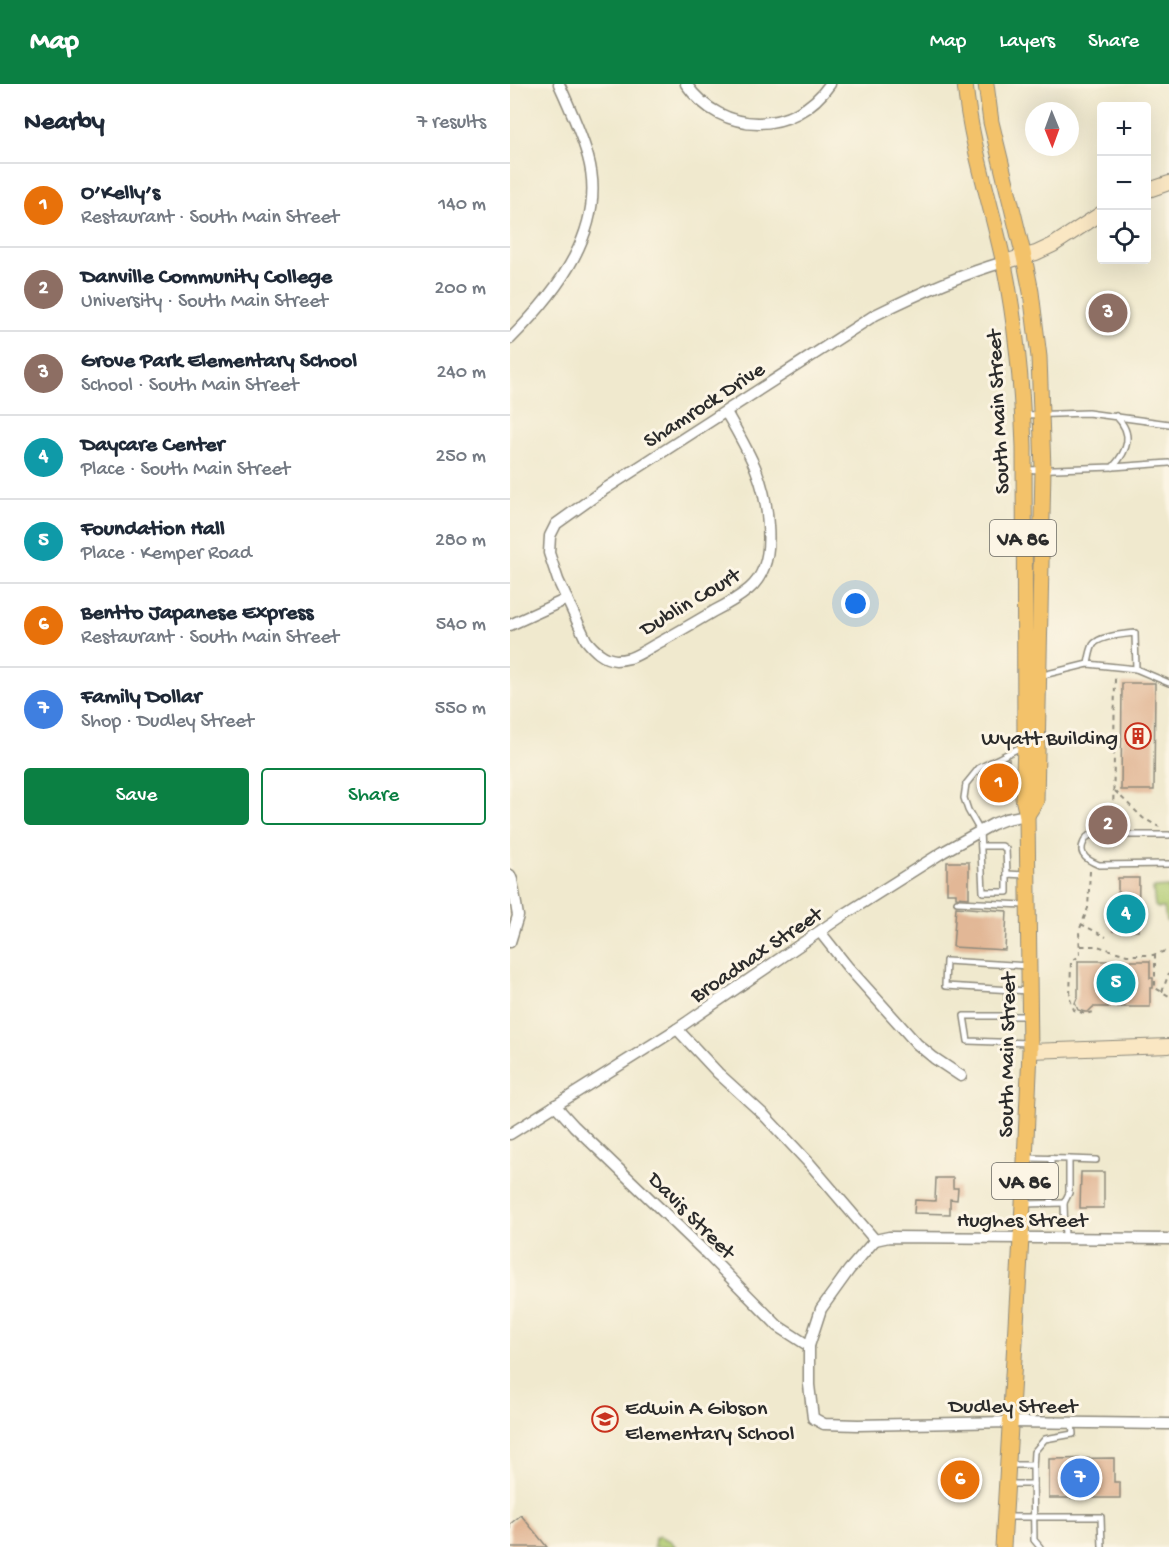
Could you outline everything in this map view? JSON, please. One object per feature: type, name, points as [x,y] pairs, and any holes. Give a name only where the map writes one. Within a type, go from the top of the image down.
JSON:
[{"type":"main road","name":"South Main Street","points":[[965,84],[973,139],[1004,262],[1015,332],[1023,415],[1023,798],[1027,814],[1030,1047],[1022,1238],[1003,1547]]},
{"type":"main road","name":"South Main Street","points":[[986,84],[991,122],[1024,257],[1039,357],[1043,469],[1036,801],[1027,814]]},
{"type":"street","points":[[510,339],[546,300],[572,262],[586,230],[590,212],[592,192],[588,158],[573,114],[559,84]]},
{"type":"street","points":[[686,84],[712,111],[726,118],[754,123],[771,122],[801,112],[813,104],[830,84]]},
{"type":"street","points":[[1151,189],[1169,183]]},
{"type":"street","points":[[1004,262],[1036,253],[1053,245],[1097,216]]},
{"type":"street","name":"Shamrock Drive","points":[[567,599],[549,553],[550,536],[556,524],[605,489],[875,315],[918,293],[1004,262]]},
{"type":"street","name":"Dublin Court","points":[[567,599],[586,640],[593,649],[601,655],[616,660],[633,656],[680,631],[728,603],[749,589],[757,580],[767,557],[768,512],[758,473],[748,450],[726,412]]},
{"type":"street","points":[[510,625],[567,599]]},
{"type":"street","name":"Broadnax Street","points":[[510,1134],[677,1029],[915,870],[980,831],[1006,819],[1027,814]]},
{"type":"street","points":[[510,875],[518,916],[510,942]]},
{"type":"street","points":[[820,932],[847,966],[917,1044],[961,1076]]},
{"type":"street","points":[[677,1029],[810,1164],[875,1240],[849,1270],[821,1309],[809,1346]]},
{"type":"street","points":[[1030,1047],[1169,1046]]},
{"type":"street","name":"Davis Street","points":[[555,1105],[778,1326],[809,1346]]},
{"type":"street","name":"Hughes Street","points":[[875,1240],[889,1238],[1169,1239]]},
{"type":"street","name":"Dudley Street","points":[[809,1346],[808,1386],[813,1418],[824,1424],[1010,1422],[1169,1424]]},
{"type":"lane","points":[[1023,415],[1088,413],[1169,424]]},
{"type":"lane","points":[[1113,467],[1122,456],[1127,444],[1123,423],[1115,416]]},
{"type":"lane","points":[[1024,470],[1169,463]]},
{"type":"lane","points":[[1088,664],[1092,646],[1096,642],[1135,633],[1136,669]]},
{"type":"lane","points":[[1039,676],[1088,664],[1136,669],[1169,683]]},
{"type":"lane","points":[[981,846],[1002,846],[1006,849],[1004,863],[1008,892],[982,892],[985,881],[985,864],[981,846],[980,831],[964,798],[966,784],[979,768],[1024,746]]},
{"type":"lane","points":[[1169,835],[1091,835],[1087,837],[1082,846],[1085,857],[1090,862],[1099,865],[1169,864]]},
{"type":"lane","points":[[1005,879],[1028,875]]},
{"type":"lane","points":[[957,902],[1028,905]]},
{"type":"lane","points":[[1029,966],[946,962],[945,986],[1029,991]]},
{"type":"lane","points":[[1007,990],[1007,1016]]},
{"type":"lane","points":[[1030,1016],[964,1016],[968,1041],[1030,1047]]},
{"type":"lane","points":[[1026,1158],[1096,1160]]},
{"type":"lane","points":[[1051,1158],[1051,1203]]},
{"type":"lane","points":[[1065,1238],[1064,1203],[1069,1193],[1069,1159]]},
{"type":"lane","points":[[1023,1204],[1064,1203]]},
{"type":"lane","points":[[1040,1547],[1034,1540],[1034,1452],[1045,1439],[1073,1434],[1072,1423]]},
{"type":"lane","points":[[1008,1465],[1033,1465]]},
{"type":"lane","points":[[1007,1484],[1033,1484]]},
{"type":"lane","points":[[1005,1517],[1101,1517],[1102,1547]]},
{"type":"path","points":[[1114,677],[1113,825],[1120,835]]},
{"type":"path","points":[[1114,789],[1143,818],[1160,828]]},
{"type":"path","points":[[1090,862],[1088,908],[1079,931],[1080,956],[1071,961],[1070,999],[1074,1011],[1085,1014],[1094,1012]]},
{"type":"path","points":[[1081,924],[1107,938]]},
{"type":"path","points":[[1080,946],[1096,946],[1127,955],[1155,954],[1169,950]]},
{"type":"path","points":[[1155,954],[1155,988],[1169,996]]},
{"type":"path","points":[[1162,992],[1169,973]]},
{"type":"green space","points":[[1169,887],[1169,922],[1166,921],[1164,908],[1155,906],[1153,888]]},
{"type":"green space","points":[[659,1536],[671,1541],[676,1547],[654,1547],[655,1538]]},
{"type":"building","name":"Wyatt Building","points":[[1122,683],[1155,683],[1154,790],[1121,790]]},
{"type":"building","points":[[1009,759],[1009,788],[999,795],[990,790],[988,779],[997,771],[1000,772],[1006,760]]},
{"type":"building","points":[[947,862],[969,862],[969,898],[956,897],[956,893],[947,893]]},
{"type":"building","points":[[1118,878],[1139,878],[1138,931],[1113,931],[1114,897],[1118,897]]},
{"type":"building","points":[[956,907],[1007,911],[1005,950],[953,947]]},
{"type":"building","points":[[1078,961],[1150,961],[1150,978],[1153,978],[1153,988],[1150,988],[1150,1007],[1093,1007],[1088,1012],[1078,1010],[1075,1003],[1078,996]]},
{"type":"building","points":[[1081,1172],[1104,1172],[1104,1208],[1080,1208]]},
{"type":"building","points":[[936,1178],[953,1178],[953,1188],[958,1188],[957,1200],[950,1199],[950,1214],[914,1213],[915,1200],[935,1201]]},
{"type":"building","points":[[1114,1458],[1114,1482],[1120,1482],[1120,1498],[1049,1498],[1049,1459]]},
{"type":"building","points":[[950,1468],[968,1468],[969,1493],[950,1493]]},
{"type":"building","points":[[521,1515],[547,1547],[510,1547],[510,1524]]},
{"type":"place","name":"Grove Park Elementary School","points":[[1108,313]]},
{"type":"place","name":"Wyatt Building","points":[[1138,736]]},
{"type":"place","name":"O’Kelly’s","points":[[999,783]]},
{"type":"place","name":"Danville Community College","points":[[1108,825]]},
{"type":"place","name":"Daycare Center","points":[[1126,914]]},
{"type":"place","name":"Foundation Hall","points":[[1116,983]]},
{"type":"place","name":"Edwin A Gibson Elementary School","points":[[605,1419]]},
{"type":"place","name":"Family Dollar","points":[[1080,1478]]},
{"type":"place","name":"Bentto Japanese Express","points":[[960,1480]]}]
